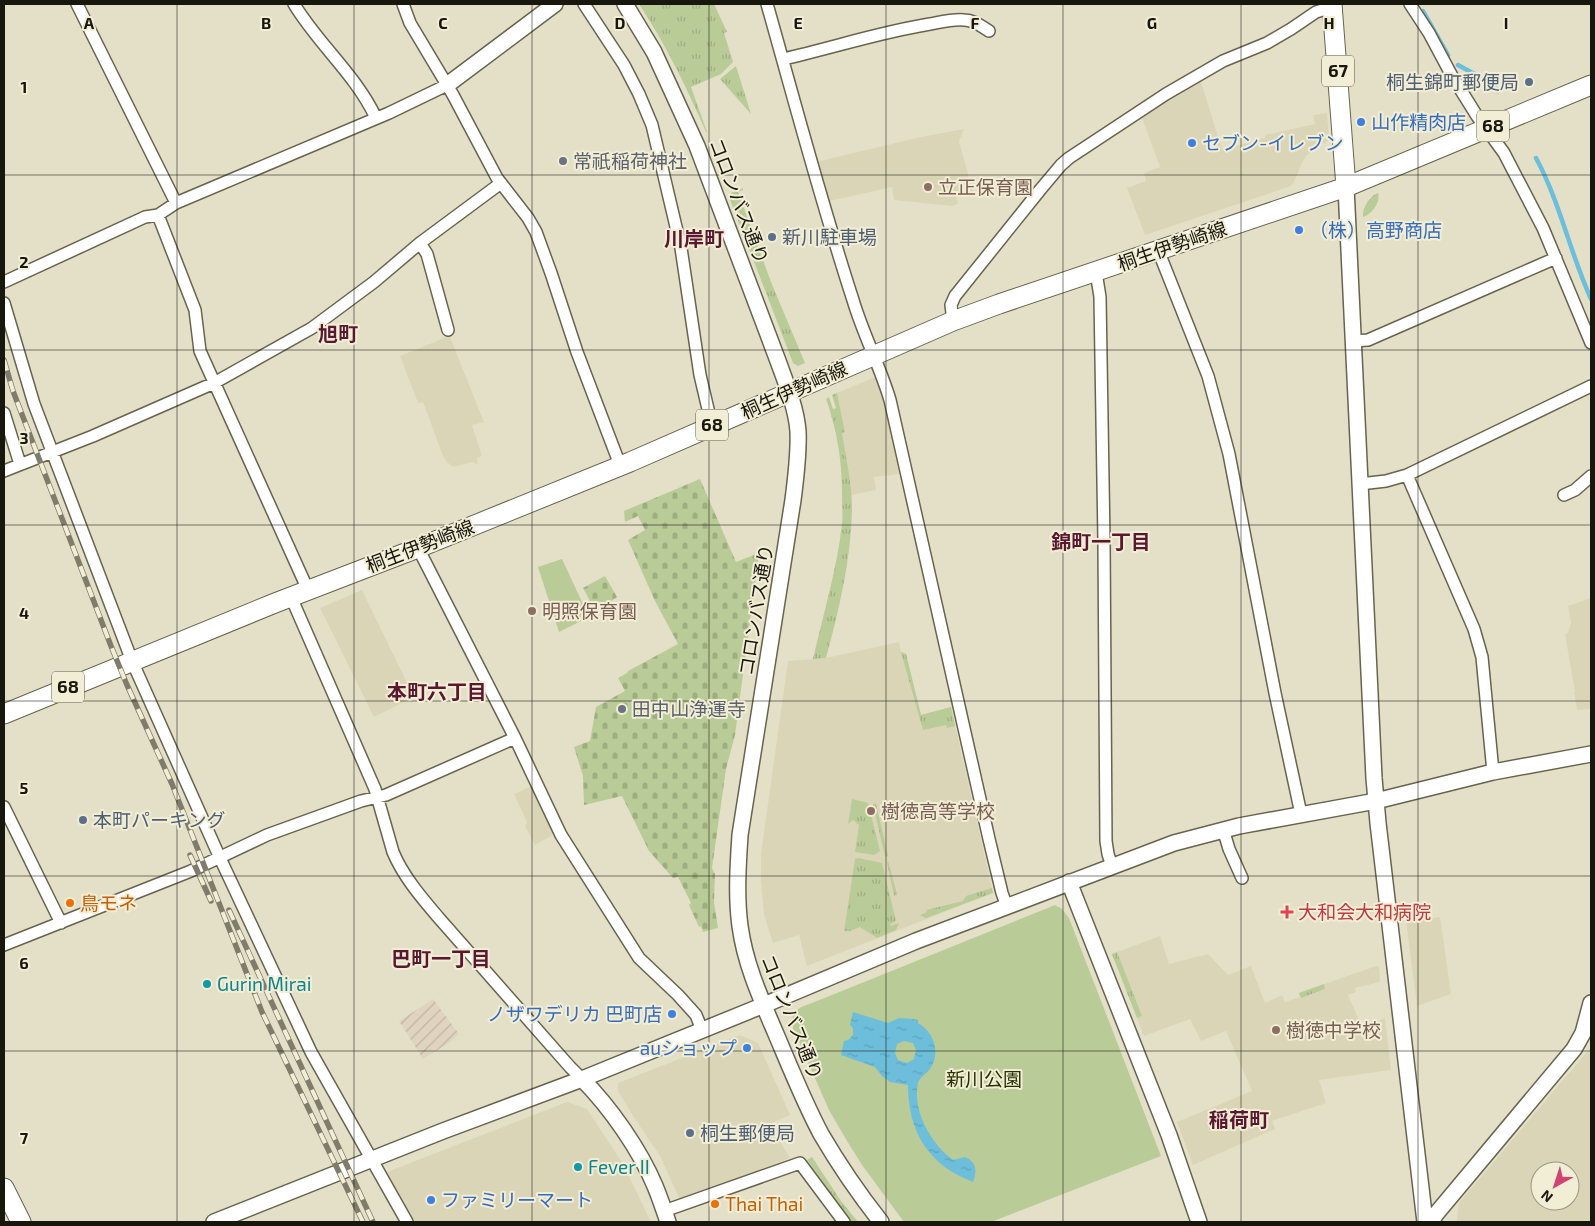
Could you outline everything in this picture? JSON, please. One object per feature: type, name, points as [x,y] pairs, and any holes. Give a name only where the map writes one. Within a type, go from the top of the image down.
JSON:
[{"type":"main road","name":"67","points":[[1332,5],[1346,187]]},
{"type":"main road","name":"桐生伊勢崎線","points":[[4,714],[620,465],[790,394],[873,355],[954,321],[1346,187],[1591,85]]},
{"type":"main road","points":[[4,1188],[21,1222]]},
{"type":"street","points":[[77,4],[176,203]]},
{"type":"street","points":[[294,4],[352,80],[376,118]]},
{"type":"street","points":[[403,4],[410,23],[447,85],[501,183],[528,218],[542,248],[577,352],[620,465]]},
{"type":"street","points":[[4,282],[145,218],[158,215],[176,203],[428,95],[447,85],[555,4]]},
{"type":"street","points":[[584,4],[629,73],[652,125],[681,248],[700,375],[712,426]]},
{"type":"street","name":"コロンバス通り","points":[[625,4],[654,52],[697,146],[790,394],[798,431],[793,500],[740,835],[738,863],[739,910],[742,938],[751,971],[798,1087],[842,1170],[881,1222]]},
{"type":"street","points":[[767,4],[853,301],[886,386],[989,840],[1007,907]]},
{"type":"street","points":[[1410,4],[1477,116],[1504,153],[1543,228],[1591,343]]},
{"type":"street","points":[[954,321],[951,305],[955,296],[1061,165],[1166,94],[1223,61],[1267,43],[1316,12],[1332,5]]},
{"type":"street","points":[[783,59],[816,52],[889,31],[939,23],[965,20],[975,22],[988,31]]},
{"type":"street","points":[[4,471],[61,450],[214,383],[324,321],[420,243],[501,183]]},
{"type":"street","points":[[1346,187],[1373,766],[1425,1222]]},
{"type":"street","points":[[158,215],[196,310],[200,351],[300,593],[378,797],[397,862],[420,895],[570,1067],[601,1098],[643,1162],[656,1188],[666,1217],[800,1163],[844,1222]]},
{"type":"street","points":[[420,243],[427,254],[448,330]]},
{"type":"street","points":[[1158,250],[1208,376],[1225,436],[1275,693],[1301,814]]},
{"type":"street","points":[[1353,341],[1368,340],[1556,258]]},
{"type":"street","points":[[1096,272],[1100,297],[1106,841],[1112,866]]},
{"type":"street","points":[[4,303],[26,382],[132,661],[220,858],[311,1052],[329,1087],[407,1222]]},
{"type":"street","points":[[1360,484],[1386,481],[1406,475],[1591,386]]},
{"type":"street","points":[[4,413],[20,464]]},
{"type":"street","points":[[1406,475],[1478,642],[1482,657],[1493,772]]},
{"type":"street","points":[[1564,495],[1575,490],[1591,476]]},
{"type":"street","points":[[418,548],[515,738],[557,829],[584,875],[639,958],[696,1015],[702,1030]]},
{"type":"street","points":[[4,945],[220,858],[267,836],[362,801],[386,795],[515,738]]},
{"type":"street","points":[[216,1222],[702,1030],[916,941],[1174,843],[1223,829],[1376,800],[1493,772],[1591,754]]},
{"type":"street","points":[[4,807],[61,923]]},
{"type":"street","points":[[1223,829],[1229,849],[1242,878]]},
{"type":"street","points":[[1069,882],[1168,1136],[1199,1222]]},
{"type":"street","points":[[1431,1222],[1574,1049],[1583,1033],[1591,1003]]},
{"type":"shaded area","points":[[1200,78],[1222,150],[1265,138],[1265,135],[1315,124],[1313,115],[1327,113],[1329,138],[1327,142],[1321,144],[1306,156],[1291,186],[1145,235],[1127,188],[1146,181],[1144,173],[1160,167],[1141,115]]},
{"type":"shaded area","points":[[964,129],[959,141],[973,192],[956,197],[958,204],[952,206],[894,200],[892,187],[830,201],[820,161],[921,137]]},
{"type":"shaded area","points":[[450,337],[484,422],[472,425],[482,456],[477,458],[478,465],[473,462],[453,467],[447,462],[423,402],[418,403],[400,356]]},
{"type":"shaded area","points":[[875,377],[882,394],[899,474],[874,477],[876,490],[851,495],[842,433],[845,432],[837,393]]},
{"type":"shaded area","points":[[362,590],[414,697],[374,717],[320,608]]},
{"type":"shaded area","points":[[1591,598],[1591,709],[1577,710],[1565,634],[1568,633],[1571,623],[1568,606]]},
{"type":"shaded area","name":"樹徳高等学校","points":[[899,642],[901,652],[906,654],[921,715],[951,707],[993,893],[807,966],[799,935],[773,943],[764,915],[761,881],[761,854],[788,661],[826,658]]},
{"type":"shaded area","points":[[532,786],[553,832],[551,836],[535,845],[525,826],[527,822],[514,794]]},
{"type":"shaded area","points":[[1440,917],[1451,994],[1417,1006],[1406,921]]},
{"type":"shaded area","name":"樹徳中学校","points":[[1160,936],[1169,964],[1208,954],[1228,975],[1251,966],[1265,1003],[1282,995],[1285,1002],[1300,997],[1299,993],[1376,966],[1379,967],[1380,982],[1355,988],[1356,992],[1348,995],[1362,1027],[1385,1018],[1391,1070],[1319,1080],[1326,1103],[1272,1121],[1275,1129],[1193,1165],[1177,1122],[1252,1091],[1226,1031],[1201,1041],[1190,1019],[1144,1036],[1112,954]]},
{"type":"shaded area","points":[[433,999],[459,1034],[449,1043],[423,1059],[399,1021]]},
{"type":"shaded area","points":[[740,1035],[758,1043],[790,1115],[769,1124],[790,1158],[680,1200],[660,1156],[618,1091],[618,1083]]},
{"type":"shaded area","points":[[1591,1047],[1591,1222],[1457,1222],[1459,1203]]},
{"type":"shaded area","points":[[567,1102],[587,1109],[623,1164],[651,1222],[415,1222],[387,1172]]},
{"type":"green space","points":[[639,4],[714,4],[727,32],[724,33],[733,62],[721,74],[691,87],[707,132],[667,51]]},
{"type":"green space","points":[[736,66],[751,114],[720,79]]},
{"type":"green space","points":[[743,188],[743,190],[738,192],[771,282],[805,363],[798,366],[793,363],[729,197],[732,196],[731,193]]},
{"type":"green space","points":[[1378,193],[1379,196],[1375,207],[1363,217],[1367,203]]},
{"type":"green space","points":[[837,393],[845,432],[842,433],[851,491],[851,529],[844,585],[826,658],[813,659],[833,575],[842,524],[840,457],[836,434],[826,399],[829,397],[833,409],[836,408],[832,395]]},
{"type":"green space","points":[[700,479],[736,562],[759,553],[735,735],[726,769],[712,868],[715,874],[714,902],[718,928],[703,932],[689,905],[691,903],[678,877],[673,878],[649,851],[622,796],[584,805],[583,776],[574,747],[590,741],[596,707],[625,691],[618,678],[678,644],[655,601],[628,540],[645,530],[638,516],[625,522],[624,511]]},
{"type":"green space","points":[[562,559],[589,617],[559,632],[538,567]]},
{"type":"green space","points":[[605,576],[617,597],[596,612],[583,588]]},
{"type":"green space","points":[[901,652],[906,654],[921,715],[951,707],[955,726],[947,728],[946,725],[923,730]]},
{"type":"green space","points":[[852,799],[868,803],[880,851],[874,855],[855,852],[859,825],[853,820],[848,824]]},
{"type":"green space","points":[[874,803],[876,804],[887,857],[885,856]]},
{"type":"green space","points":[[855,859],[882,863],[896,921],[890,924],[891,926],[899,923],[896,930],[877,938],[860,927],[844,931]]},
{"type":"green space","points":[[888,861],[897,894],[896,896],[894,895]]},
{"type":"green space","points":[[992,888],[993,893],[926,918],[920,915],[927,912],[926,910],[963,901],[966,896]]},
{"type":"green space","name":"新川公園","points":[[1055,905],[1062,909],[1069,918],[1161,1156],[991,1222],[904,1222],[862,1165],[829,1110],[793,1028],[793,1016],[798,1009],[806,1005]]},
{"type":"green space","points":[[1117,952],[1142,1016],[1137,1018],[1112,954]]},
{"type":"green space","points":[[1324,984],[1325,989],[1301,998],[1299,993]]},
{"type":"green space","points":[[812,1157],[841,1201],[858,1222],[852,1222],[807,1160]]},
{"type":"water","points":[[853,1012],[888,1023],[899,1018],[913,1019],[918,1020],[918,1023],[932,1037],[935,1056],[930,1069],[918,1083],[918,1105],[925,1126],[937,1145],[953,1160],[965,1157],[972,1161],[975,1167],[973,1182],[957,1175],[944,1166],[924,1144],[912,1117],[908,1085],[890,1082],[875,1067],[841,1055],[844,1041],[853,1035],[853,1028],[850,1025]],"holes":[[[904,1041],[913,1043],[916,1050],[914,1059],[907,1063],[898,1060],[895,1053],[897,1044]]]},
{"type":"waterway","points":[[1423,11],[1448,55]]},
{"type":"waterway","points":[[1458,65],[1491,83],[1498,91]]},
{"type":"waterway","points":[[1536,158],[1552,192],[1591,299]]},
{"type":"railway","points":[[4,360],[13,391],[111,646],[172,784],[262,1012],[363,1222]]},
{"type":"railway","points":[[190,855],[211,901]]},
{"type":"railway","points":[[229,910],[373,1222]]},
{"type":"place","name":"桐生錦町郵便局","points":[[1529,82]]},
{"type":"place","name":"山作精肉店","points":[[1361,122]]},
{"type":"place","name":"セブン-イレブン","points":[[1192,143]]},
{"type":"place","name":"常祇稲荷神社","points":[[563,161]]},
{"type":"place","name":"立正保育園","points":[[928,187]]},
{"type":"place","name":"（株）高野商店","points":[[1299,230]]},
{"type":"place","name":"新川駐車場","points":[[772,237]]},
{"type":"place","name":"明照保育園","points":[[532,611]]},
{"type":"place","name":"田中山浄運寺","points":[[622,709]]},
{"type":"place","name":"樹徳高等学校","points":[[871,811]]},
{"type":"place","name":"本町パーキング","points":[[83,820]]},
{"type":"place","name":"鳥モネ","points":[[70,903]]},
{"type":"place","name":"大和会大和病院","points":[[1287,912]]},
{"type":"place","name":"Gurin Mirai","points":[[207,984]]},
{"type":"place","name":"ノザワデリカ 巴町店","points":[[672,1014]]},
{"type":"place","name":"樹徳中学校","points":[[1276,1030]]},
{"type":"place","name":"auショップ","points":[[747,1048]]},
{"type":"place","name":"桐生郵便局","points":[[690,1133]]},
{"type":"place","name":"Fever II","points":[[578,1167]]},
{"type":"place","name":"ファミリーマート","points":[[431,1200]]},
{"type":"place","name":"Thai Thai","points":[[715,1204]]},
{"type":"district","name":"川岸町","points":[[694,239]]},
{"type":"district","name":"旭町","points":[[338,334]]},
{"type":"district","name":"錦町一丁目","points":[[1101,542]]},
{"type":"district","name":"本町六丁目","points":[[437,692]]},
{"type":"district","name":"巴町一丁目","points":[[441,959]]},
{"type":"district","name":"稲荷町","points":[[1239,1120]]}]
